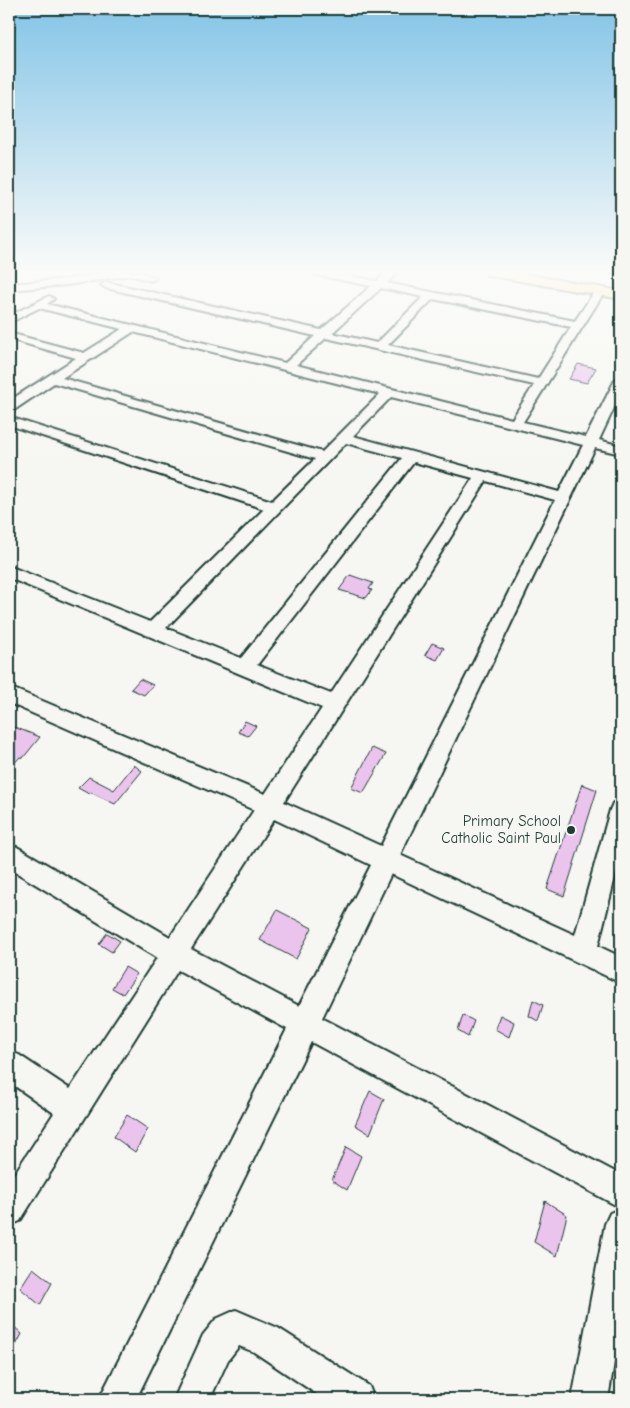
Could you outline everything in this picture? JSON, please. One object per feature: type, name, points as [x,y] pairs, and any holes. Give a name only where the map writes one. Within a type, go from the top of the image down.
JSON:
[{"type":"street","points":[[15,338],[86,357]]},
{"type":"street","points":[[9,407],[117,338]]},
{"type":"street","points":[[171,338],[621,450]]},
{"type":"street","points":[[287,367],[319,338]]},
{"type":"street","points":[[339,338],[541,383]]},
{"type":"street","points":[[379,347],[388,338]]},
{"type":"street","points":[[515,424],[570,338]]},
{"type":"street","points":[[52,379],[325,457]]},
{"type":"street","points":[[117,1399],[306,1024],[384,861],[621,380]]},
{"type":"street","points":[[152,630],[389,392]]},
{"type":"street","points":[[9,421],[275,507]]},
{"type":"street","points":[[344,438],[564,498]]},
{"type":"street","points":[[244,668],[411,456]]},
{"type":"street","points":[[9,1210],[482,476]]},
{"type":"street","points":[[9,572],[334,704]]},
{"type":"street","points":[[9,695],[270,806],[384,861],[621,970]]},
{"type":"street","points":[[583,953],[621,810]]},
{"type":"street","points":[[9,855],[174,954],[621,1192]]},
{"type":"street","points":[[9,1065],[74,1110]]},
{"type":"street","points":[[590,1399],[621,1224]]},
{"type":"street","points":[[192,1399],[220,1339],[236,1327],[266,1340],[356,1399]]},
{"type":"building","points":[[578,364],[596,368],[587,383],[569,379]]},
{"type":"building","points":[[350,575],[373,583],[369,589],[372,590],[366,598],[339,590]]},
{"type":"building","points":[[432,643],[444,648],[437,660],[425,655]]},
{"type":"building","points":[[140,679],[153,685],[144,695],[131,689]]},
{"type":"building","points":[[245,721],[256,726],[248,736],[238,732]]},
{"type":"building","points":[[9,725],[40,737],[23,758],[20,757],[9,769]]},
{"type":"building","points":[[372,748],[386,754],[363,793],[351,788]]},
{"type":"building","points":[[134,765],[142,771],[115,804],[78,788],[89,777],[114,790]]},
{"type":"building","points":[[582,784],[597,790],[564,896],[547,889]]},
{"type":"building","points":[[277,910],[312,928],[296,959],[260,940]]},
{"type":"building","points":[[107,933],[120,941],[112,952],[99,944]]},
{"type":"building","points":[[125,967],[137,974],[123,994],[112,988]]},
{"type":"building","points":[[533,1000],[543,1005],[538,1021],[529,1016]]},
{"type":"building","points":[[463,1015],[474,1021],[468,1037],[458,1031]]},
{"type":"building","points":[[500,1015],[514,1022],[509,1037],[495,1029]]},
{"type":"building","points":[[370,1091],[384,1099],[370,1134],[355,1125]]},
{"type":"building","points":[[127,1115],[148,1129],[135,1152],[114,1137]]},
{"type":"building","points":[[346,1147],[361,1156],[347,1190],[332,1180]]},
{"type":"building","points":[[545,1201],[567,1215],[557,1256],[534,1242]]},
{"type":"building","points":[[33,1268],[52,1283],[40,1305],[20,1288]]},
{"type":"building","points":[[9,1322],[22,1334],[9,1358]]},
{"type":"place","name":"Primary School Catholic Saint Paul","points":[[571,830]]}]
